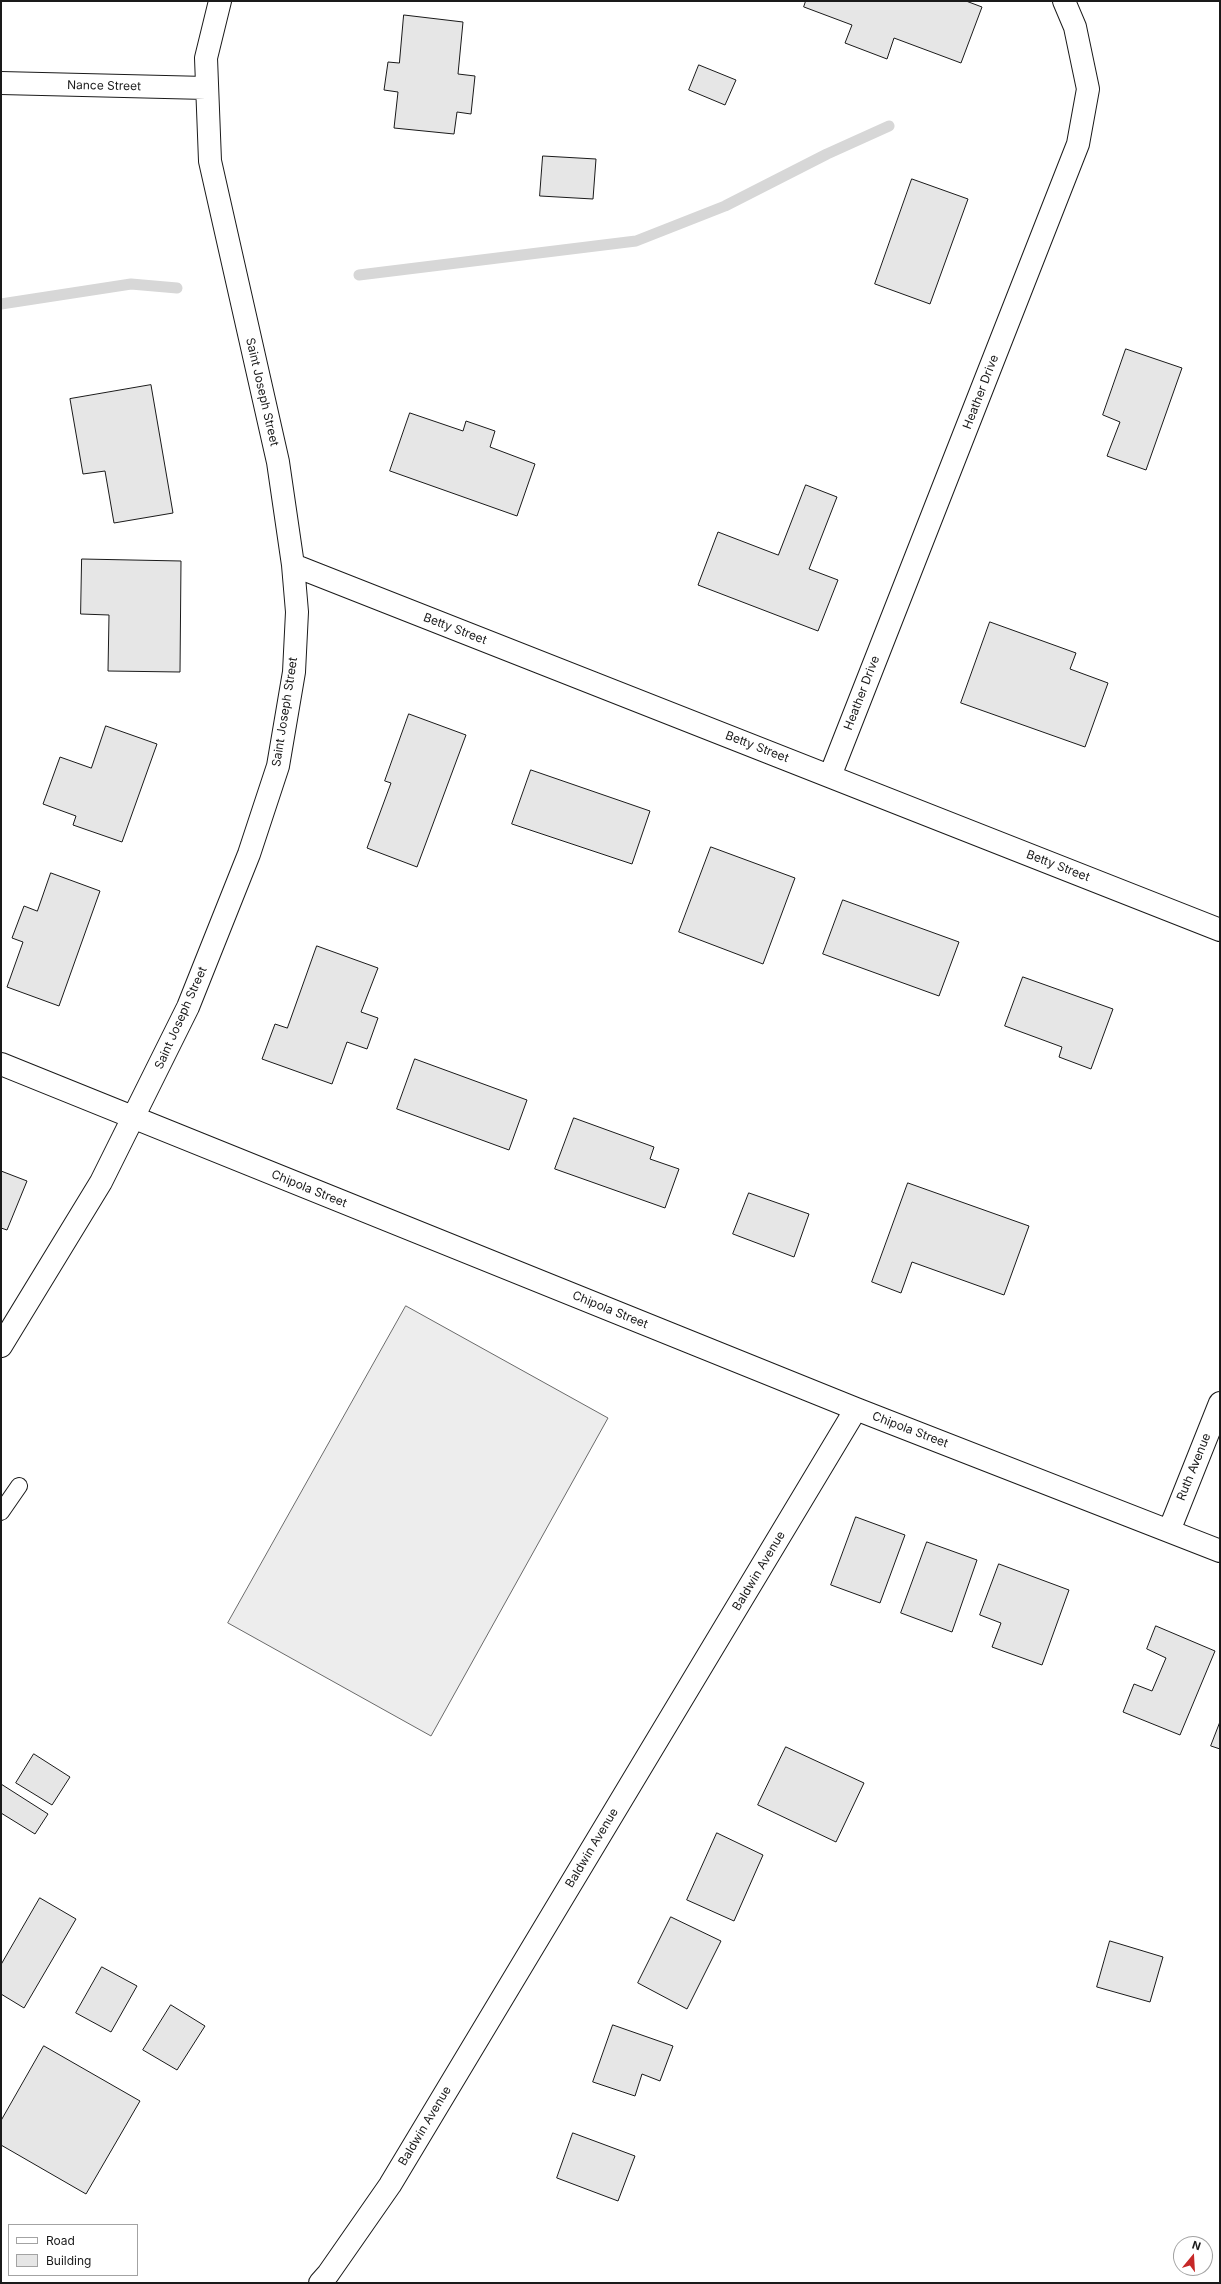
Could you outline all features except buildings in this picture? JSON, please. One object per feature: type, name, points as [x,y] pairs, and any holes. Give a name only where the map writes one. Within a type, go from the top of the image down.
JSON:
[{"type":"street","name":"Saint Joseph Street","points":[[1,1346],[101,1182],[188,1007],[249,854],[278,766],[294,672],[297,612],[293,565],[278,462],[210,161],[206,58],[220,1]]},
{"type":"street","name":"Heather Drive","points":[[830,776],[1078,144],[1088,89],[1075,27],[1064,1]]},
{"type":"street","name":"Nance Street","points":[[1,83],[206,88]]},
{"type":"street","name":"Betty Street","points":[[293,565],[1220,930]]},
{"type":"street","name":"Chipola Street","points":[[1,1064],[856,1409],[1220,1551]]},
{"type":"street","name":"Ruth Avenue","points":[[1169,1531],[1220,1403]]},
{"type":"street","name":"Baldwin Avenue","points":[[320,2283],[328,2274],[390,2185],[856,1409]]},
{"type":"lane","points":[[1,1512],[18,1486]]},
{"type":"shaded area","points":[[406,1306],[608,1418],[431,1736],[228,1623]]},
{"type":"waterway","points":[[359,275],[636,241],[725,206],[827,154],[889,126]]},
{"type":"waterway","points":[[1,304],[131,284],[177,288]]}]
